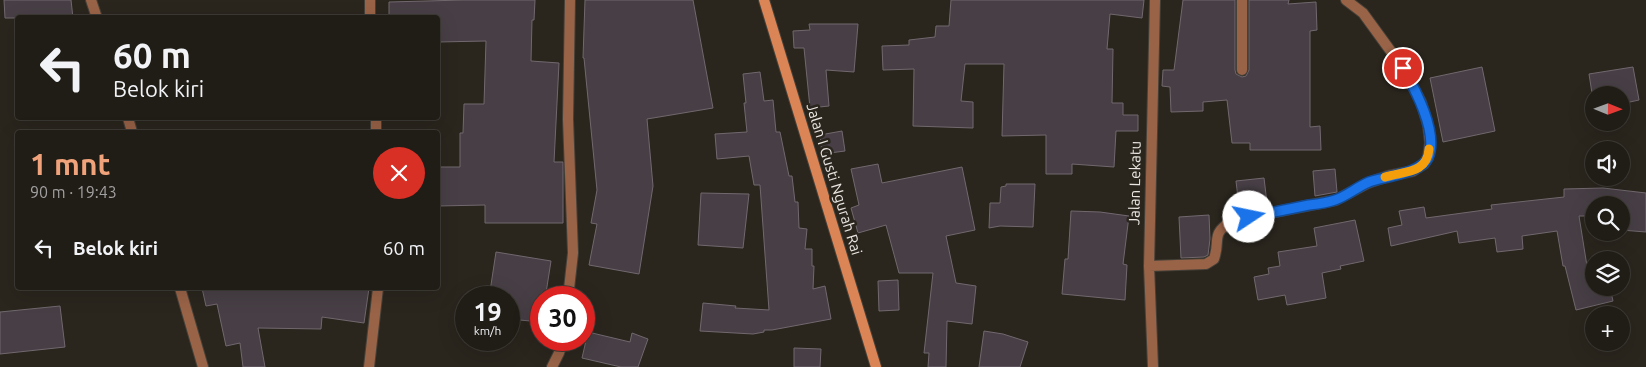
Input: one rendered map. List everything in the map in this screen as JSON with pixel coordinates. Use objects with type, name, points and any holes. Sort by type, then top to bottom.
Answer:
[{"type":"main road","name":"Jalan I Gusti Ngurah Rai","points":[[764,0],[876,367]]},
{"type":"street","points":[[91,0],[96,15]]},
{"type":"street","points":[[370,0],[370,15]]},
{"type":"street","points":[[569,286],[573,252],[568,119],[570,0]]},
{"type":"street","name":"Jalan Lekatu","points":[[1153,367],[1149,266],[1155,0]]},
{"type":"street","points":[[1242,0],[1242,70]]},
{"type":"street","points":[[1149,266],[1206,264],[1214,259],[1216,236],[1231,221],[1336,200],[1368,182],[1413,170],[1424,164],[1428,157],[1430,143],[1428,125],[1421,102],[1403,68],[1363,13],[1346,0]]},
{"type":"street","points":[[181,290],[203,367]]},
{"type":"street","points":[[369,367],[378,290]]},
{"type":"street","points":[[552,367],[560,351]]},
{"type":"building","points":[[4,0],[71,0],[73,15],[15,15],[15,18],[5,18]]},
{"type":"building","points":[[535,0],[534,20],[532,20],[531,61],[559,63],[554,162],[563,162],[563,223],[485,223],[485,205],[440,206],[440,167],[460,167],[460,133],[463,133],[464,104],[484,104],[486,41],[440,42],[440,15],[389,15],[389,2]]},
{"type":"building","points":[[585,0],[693,0],[713,108],[647,119],[653,186],[639,274],[589,265],[597,224],[591,223],[597,190],[583,58]]},
{"type":"building","points":[[951,0],[1144,0],[1142,18],[1110,14],[1107,49],[1113,49],[1112,103],[1123,103],[1123,115],[1138,115],[1138,131],[1116,131],[1114,167],[1072,164],[1072,174],[1046,174],[1046,135],[1002,136],[1004,64],[965,64],[961,101],[973,102],[973,128],[913,126],[914,69],[883,70],[882,46],[909,45],[909,40],[935,37],[936,26],[949,26]]},
{"type":"building","points":[[1183,0],[1235,0],[1235,70],[1236,74],[1242,77],[1246,76],[1249,70],[1249,0],[1289,0],[1288,4],[1316,2],[1317,30],[1310,31],[1310,127],[1320,126],[1321,150],[1250,150],[1250,143],[1232,143],[1227,100],[1203,102],[1203,111],[1171,112],[1170,87],[1162,86],[1163,70],[1174,70]]},
{"type":"building","points":[[809,24],[858,24],[854,72],[826,70],[829,106],[810,108],[804,48],[794,48],[793,31],[810,30]]},
{"type":"building","points":[[1482,67],[1495,131],[1443,142],[1430,78]]},
{"type":"building","points":[[1633,67],[1639,100],[1630,102],[1630,86],[1591,86],[1589,74]]},
{"type":"building","points":[[760,72],[764,101],[773,100],[776,132],[780,132],[789,176],[792,176],[795,202],[798,202],[799,228],[807,229],[805,249],[812,249],[812,266],[814,266],[813,289],[825,286],[831,319],[764,330],[764,332],[753,334],[700,331],[703,303],[736,306],[735,308],[769,310],[760,185],[754,185],[749,156],[717,159],[715,134],[747,132],[743,74]]},
{"type":"building","points":[[842,131],[845,151],[822,154],[820,135]]},
{"type":"building","points":[[878,164],[882,183],[962,167],[975,230],[946,236],[956,283],[976,286],[972,324],[947,321],[946,367],[928,367],[929,353],[924,353],[933,273],[899,273],[886,225],[858,233],[851,208],[859,205],[851,169]]},
{"type":"building","points":[[1335,169],[1337,192],[1315,196],[1313,171]]},
{"type":"building","points":[[1264,178],[1267,203],[1239,207],[1236,181]]},
{"type":"building","points":[[1006,184],[1035,184],[1033,227],[1000,226],[989,228],[990,203],[1000,203],[1001,187],[1006,186]]},
{"type":"building","points":[[1603,188],[1646,193],[1646,232],[1630,231],[1630,196],[1585,196],[1585,216],[1579,216],[1585,254],[1585,296],[1612,296],[1613,301],[1585,306],[1585,308],[1576,310],[1565,266],[1563,266],[1557,231],[1522,236],[1523,249],[1497,252],[1495,238],[1459,243],[1457,231],[1391,246],[1388,228],[1402,225],[1399,211],[1424,207],[1426,218],[1492,209],[1491,205],[1564,197],[1564,189]]},
{"type":"building","points":[[701,193],[749,194],[743,248],[698,245]]},
{"type":"building","points":[[1071,211],[1129,216],[1123,264],[1127,265],[1125,300],[1062,294],[1065,259],[1068,259]]},
{"type":"building","points":[[1209,215],[1210,239],[1208,255],[1204,257],[1181,258],[1179,217]]},
{"type":"building","points":[[1355,220],[1364,261],[1340,266],[1341,269],[1322,273],[1326,298],[1287,305],[1285,295],[1258,300],[1254,277],[1269,274],[1268,268],[1280,266],[1278,252],[1317,246],[1314,228]]},
{"type":"building","points":[[496,252],[551,261],[547,286],[530,286],[530,321],[520,320],[520,286],[491,286]]},
{"type":"building","points":[[898,280],[899,310],[879,311],[878,281]]},
{"type":"building","points":[[202,290],[369,290],[364,323],[322,317],[321,329],[258,328],[265,367],[243,367],[240,343],[226,346],[217,304],[206,306]]},
{"type":"building","points":[[60,306],[65,347],[0,354],[0,312]]},
{"type":"building","points":[[984,331],[1003,334],[1028,342],[1020,367],[979,367]]},
{"type":"building","points":[[632,333],[648,339],[638,367],[621,367],[582,358],[584,351],[595,351],[595,334],[630,342]]},
{"type":"building","points":[[794,348],[821,349],[820,367],[794,367]]},
{"type":"slow traffic","points":[[1385,177],[1413,170],[1424,164],[1428,157],[1429,149]]},
{"type":"route","points":[[1249,217],[1336,200],[1368,182],[1413,170],[1424,164],[1428,157],[1430,143],[1428,125],[1421,102],[1403,68]]}]
